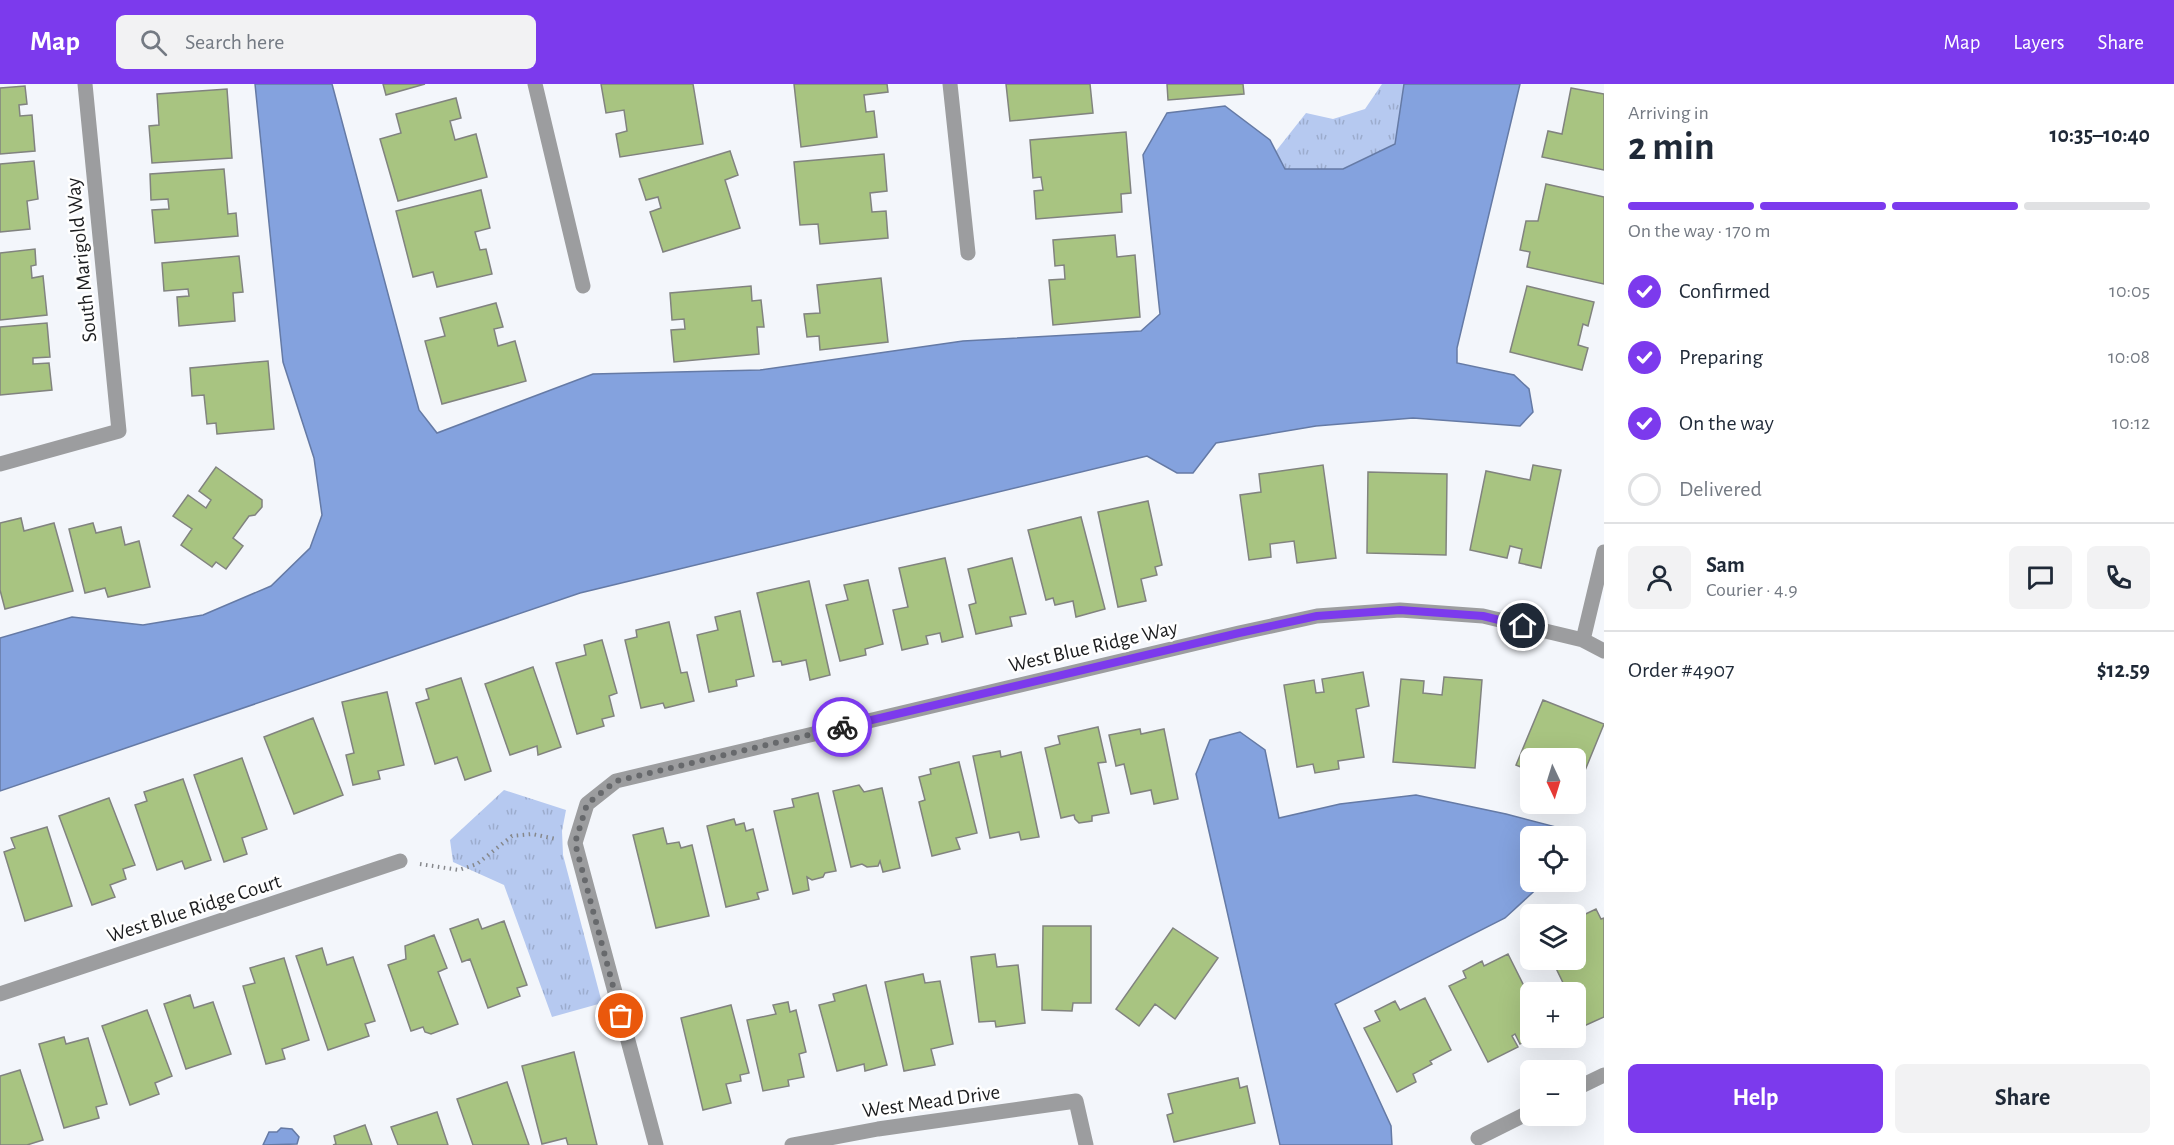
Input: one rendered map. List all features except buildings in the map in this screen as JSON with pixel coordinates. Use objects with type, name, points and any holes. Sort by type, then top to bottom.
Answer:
[{"type":"street","name":"South Marigold Way","points":[[0,464],[118,431],[85,84]]},
{"type":"street","points":[[535,84],[583,286]]},
{"type":"street","points":[[950,84],[968,252]]},
{"type":"street","points":[[1583,640],[1604,552]]},
{"type":"street","name":"West Blue Ridge Way","points":[[575,843],[587,804],[616,781],[1317,616],[1400,610],[1483,616],[1583,640],[1604,651]]},
{"type":"street","points":[[575,843],[656,1145]]},
{"type":"street","name":"West Blue Ridge Court","points":[[0,994],[400,861]]},
{"type":"street","points":[[1586,1084],[1604,1075]]},
{"type":"street","name":"West Mead Drive","points":[[792,1145],[878,1129],[1076,1101],[1086,1145]]},
{"type":"street","points":[[1478,1138],[1520,1117]]},
{"type":"path","points":[[400,861],[459,870],[477,864],[512,836],[532,834],[575,843]]},
{"type":"green space","points":[[1382,84],[1404,84],[1395,144],[1343,169],[1285,169],[1276,151],[1306,113],[1333,119],[1365,109]]},
{"type":"green space","points":[[504,790],[566,810],[562,831],[563,855],[602,1003],[552,1017],[504,885],[453,862],[450,840]]},
{"type":"shaded area","points":[[255,84],[332,84],[419,410],[437,433],[593,374],[760,370],[963,341],[1141,331],[1160,314],[1143,155],[1167,113],[1225,106],[1270,140],[1285,169],[1343,169],[1395,144],[1404,84],[1520,84],[1457,348],[1457,363],[1514,375],[1529,389],[1533,412],[1520,426],[1413,418],[1316,426],[1216,443],[1193,473],[1177,473],[1147,456],[580,593],[0,791],[0,638],[72,617],[143,625],[203,615],[271,586],[310,548],[322,515],[314,458],[283,362]]},
{"type":"shaded area","points":[[1240,732],[1265,750],[1279,818],[1340,804],[1416,795],[1552,826],[1520,826],[1520,892],[1533,892],[1505,918],[1335,1004],[1391,1126],[1392,1145],[1280,1145],[1196,774],[1210,740]]},
{"type":"shaded area","points":[[281,1128],[292,1129],[299,1137],[297,1144],[263,1145],[269,1132],[277,1132]]},
{"type":"way so far","points":[[621,1016],[575,843],[587,804],[616,781],[842,727]]},
{"type":"route","points":[[842,727],[1317,616],[1400,610],[1483,616],[1523,626]]}]
